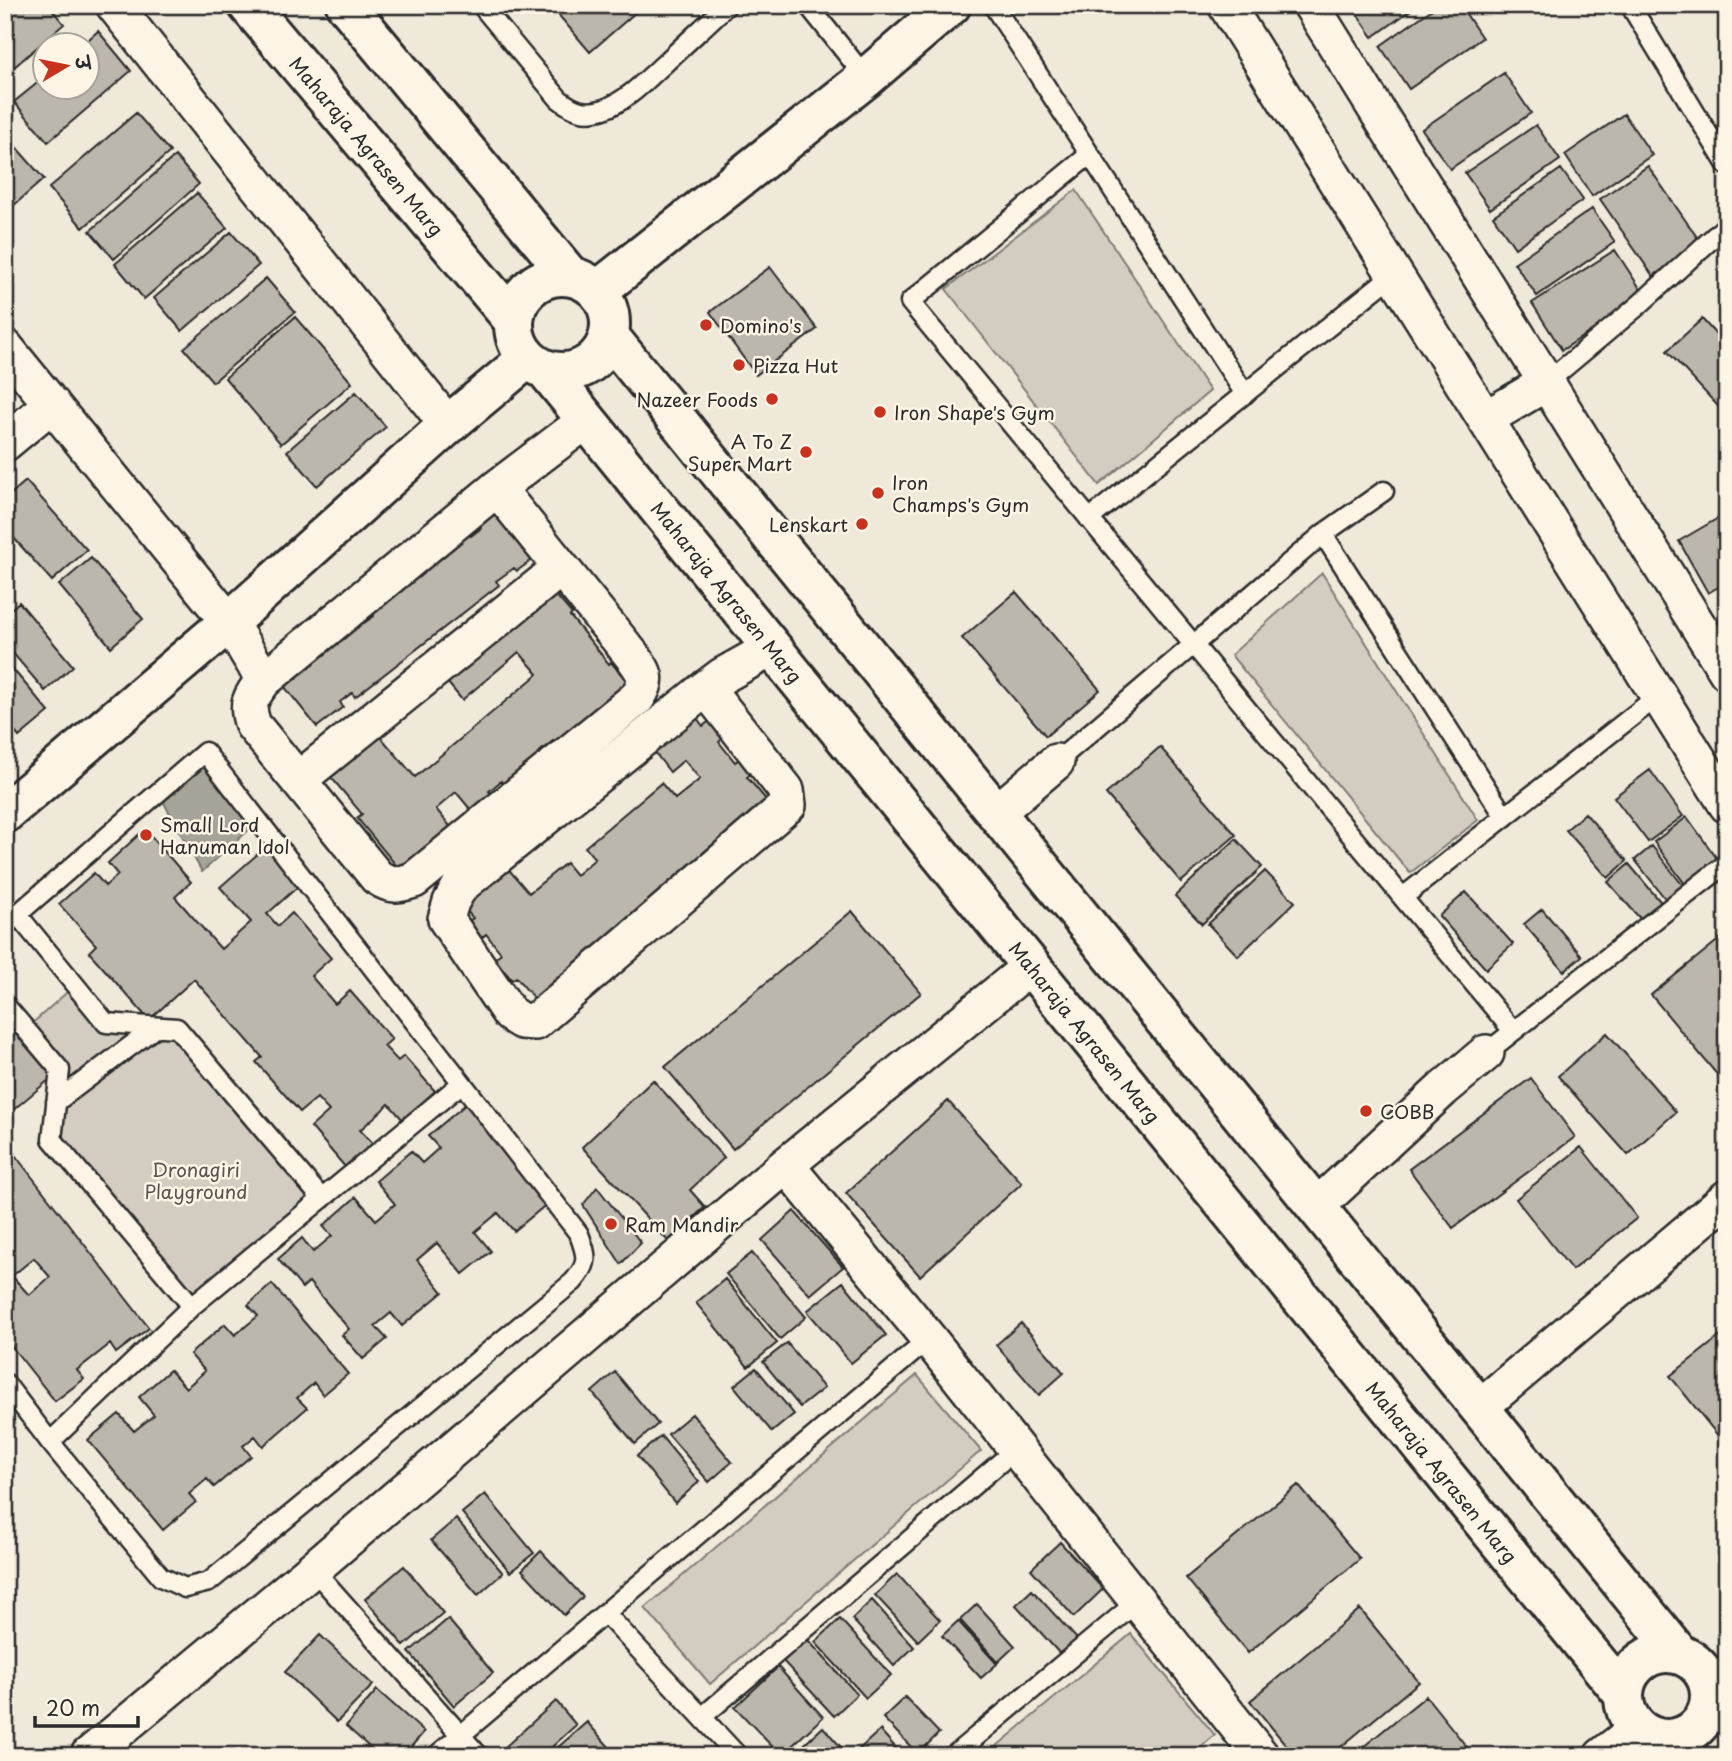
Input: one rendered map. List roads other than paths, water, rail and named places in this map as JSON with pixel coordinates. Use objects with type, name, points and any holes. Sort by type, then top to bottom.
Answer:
[{"type":"street","name":"Maharaja Agrasen Marg","points":[[248,5],[513,320],[514,336],[521,350],[587,420],[1647,1730]]},
{"type":"street","points":[[5,813],[229,622],[448,425],[537,364],[561,373],[577,370],[591,363],[602,351],[610,320],[606,305],[584,284],[346,5]]},
{"type":"street","points":[[584,284],[866,78],[951,5]]},
{"type":"street","points":[[1226,5],[1727,805]]},
{"type":"street","points":[[1311,5],[1727,672]]},
{"type":"street","points":[[116,6],[448,425]]},
{"type":"street","points":[[513,320],[517,304],[539,281],[554,276],[584,284]]},
{"type":"street","points":[[608,336],[1680,1654]]},
{"type":"street","points":[[5,347],[229,622],[264,680]]},
{"type":"street","points":[[1485,419],[1546,383]]},
{"type":"street","points":[[5,443],[52,404]]},
{"type":"street","points":[[497,488],[634,658],[644,672],[644,688],[637,698],[414,880],[399,885],[387,884],[377,877],[253,724],[249,712],[251,697],[264,680],[497,488],[587,420]]},
{"type":"street","points":[[298,779],[561,568]]},
{"type":"street","points":[[706,688],[786,790],[788,805],[534,1022],[521,1021],[510,1014],[446,919],[460,886],[706,688],[772,648]]},
{"type":"street","points":[[996,813],[1056,762]]},
{"type":"street","points":[[88,1756],[313,1569],[786,1165],[1031,966]]},
{"type":"street","points":[[1316,1207],[1443,1089],[1486,1053]]},
{"type":"street","points":[[786,1165],[1138,1601],[1252,1753]]},
{"type":"street","points":[[1479,1407],[1727,1198]]},
{"type":"street","points":[[1654,1654],[1680,1654],[1692,1660],[1703,1671],[1719,1707],[1686,1736],[1672,1740],[1647,1730],[1626,1682],[1632,1670],[1654,1654]]},
{"type":"street","points":[[1602,1756],[1647,1730]]},
{"type":"lane","points":[[481,5],[559,99],[573,109],[585,111],[603,109],[621,101],[727,5]]},
{"type":"lane","points":[[808,5],[866,78]]},
{"type":"lane","points":[[993,5],[1245,394]]},
{"type":"lane","points":[[1630,5],[1727,165]]},
{"type":"lane","points":[[1089,155],[910,302],[1513,1031]]},
{"type":"lane","points":[[1546,383],[1639,305],[1727,225]]},
{"type":"lane","points":[[1089,519],[1394,274]]},
{"type":"lane","points":[[1056,762],[1323,534],[1384,491]]},
{"type":"lane","points":[[1323,534],[1504,817]]},
{"type":"lane","points":[[1403,897],[1658,696]]},
{"type":"lane","points":[[5,1383],[161,1577],[185,1588],[209,1582],[573,1282],[584,1270],[587,1255],[579,1234],[205,752],[11,920],[106,1023],[177,1028],[322,1199]]},
{"type":"lane","points":[[1486,1053],[1727,863]]},
{"type":"lane","points":[[5,1004],[60,1070],[52,1139],[192,1306]]},
{"type":"lane","points":[[56,1102],[156,1027]]},
{"type":"lane","points":[[50,1442],[192,1306],[462,1083]]},
{"type":"lane","points":[[436,1756],[929,1339]]},
{"type":"lane","points":[[702,1717],[1016,1449]]},
{"type":"lane","points":[[313,1569],[480,1756]]},
{"type":"lane","points":[[953,1756],[1138,1601]]},
{"type":"lane","points":[[605,1613],[738,1756]]},
{"type":"place","name":"Domino's","points":[[706,325]]},
{"type":"place","name":"Pizza Hut","points":[[739,365]]},
{"type":"place","name":"Nazeer Foods","points":[[772,399]]},
{"type":"place","name":"Iron Shape's Gym","points":[[880,412]]},
{"type":"place","name":"A To Z Super Mart","points":[[806,452]]},
{"type":"place","name":"Iron Champs's Gym","points":[[878,493]]},
{"type":"place","name":"Lenskart","points":[[862,524]]},
{"type":"place","name":"Small Lord Hanuman Idol","points":[[146,835]]},
{"type":"place","name":"COBB","points":[[1366,1111]]},
{"type":"place","name":"Ram Mandir","points":[[611,1224]]},
{"type":"park label","name":"Dronagiri Playground","points":[[196,1180]]}]
